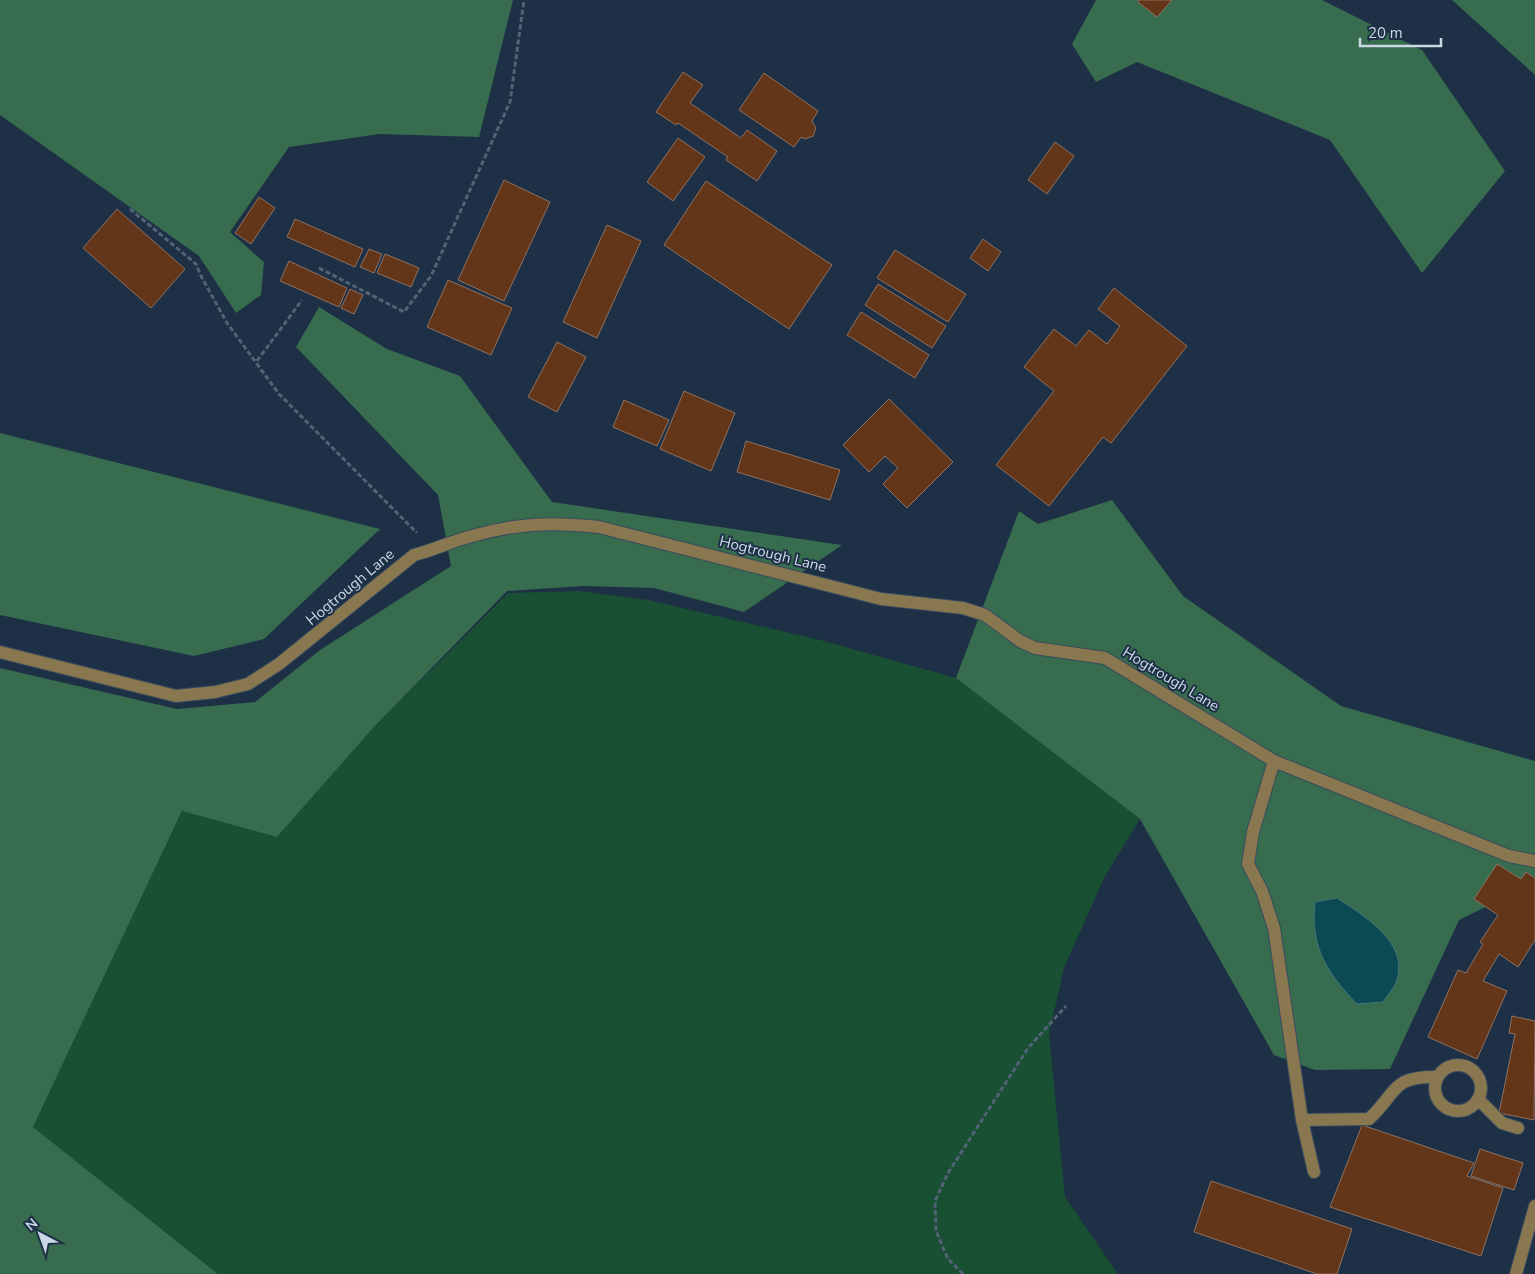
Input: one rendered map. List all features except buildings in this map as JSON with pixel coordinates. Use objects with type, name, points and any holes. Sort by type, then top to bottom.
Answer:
[{"type":"street","name":"Hogtrough Lane","points":[[0,652],[176,696],[215,692],[248,684],[279,664],[414,555],[436,550],[470,536],[512,526],[554,522],[599,526],[881,599],[963,608],[985,615],[1020,642],[1035,648],[1105,658],[1274,761],[1509,856],[1535,861]]},
{"type":"street","points":[[1274,761],[1253,832],[1248,864],[1262,891],[1274,928],[1302,1120],[1314,1172]]},
{"type":"street","points":[[1302,1120],[1369,1119],[1400,1084],[1408,1079],[1437,1077],[1449,1067],[1465,1066],[1478,1076],[1481,1084],[1478,1099],[1466,1110],[1450,1110],[1443,1107],[1435,1093],[1437,1077]]},
{"type":"street","points":[[1478,1099],[1502,1122],[1518,1128]]},
{"type":"street","points":[[1516,1274],[1535,1206]]},
{"type":"path","points":[[320,268],[404,312],[431,276],[510,102],[524,0]]},
{"type":"path","points":[[130,209],[196,264],[227,323],[279,394],[409,526],[436,550]]},
{"type":"path","points":[[256,361],[302,300]]},
{"type":"path","points":[[963,1274],[948,1259],[936,1231],[935,1201],[948,1173],[1028,1048],[1066,1006]]},
{"type":"shaded area","points":[[0,0],[513,0],[479,137],[380,134],[289,147],[230,232],[264,262],[261,295],[236,313],[199,256],[0,115]]},
{"type":"shaded area","points":[[1096,0],[1322,0],[1422,50],[1505,171],[1422,273],[1330,140],[1137,62],[1096,82],[1072,44]]},
{"type":"shaded area","points":[[1452,0],[1535,0],[1535,75]]},
{"type":"shaded area","points":[[319,307],[387,349],[460,376],[552,502],[842,545],[744,612],[654,588],[583,586],[507,591],[374,727],[277,837],[182,811],[33,1127],[218,1274],[0,1274],[0,668],[177,709],[255,702],[320,650],[451,566],[438,495],[296,347]]},
{"type":"shaded area","points":[[0,433],[380,529],[264,639],[194,656],[0,615]]},
{"type":"shaded area","points":[[1112,500],[1183,596],[1341,706],[1535,761],[1535,883],[1459,920],[1390,1069],[1315,1070],[1274,1055],[1140,819],[956,678],[1019,511],[1038,524]]},
{"type":"shaded area","points":[[579,591],[648,600],[820,640],[956,678],[1140,819],[1105,876],[1064,968],[1049,1034],[1065,1197],[1118,1274],[218,1274],[33,1127],[182,811],[277,837],[374,727],[508,593]]},
{"type":"shaded area","points":[[1337,898],[1360,913],[1382,932],[1391,943],[1397,955],[1399,969],[1396,983],[1383,1002],[1357,1004],[1337,981],[1323,958],[1315,933],[1315,902]]}]
